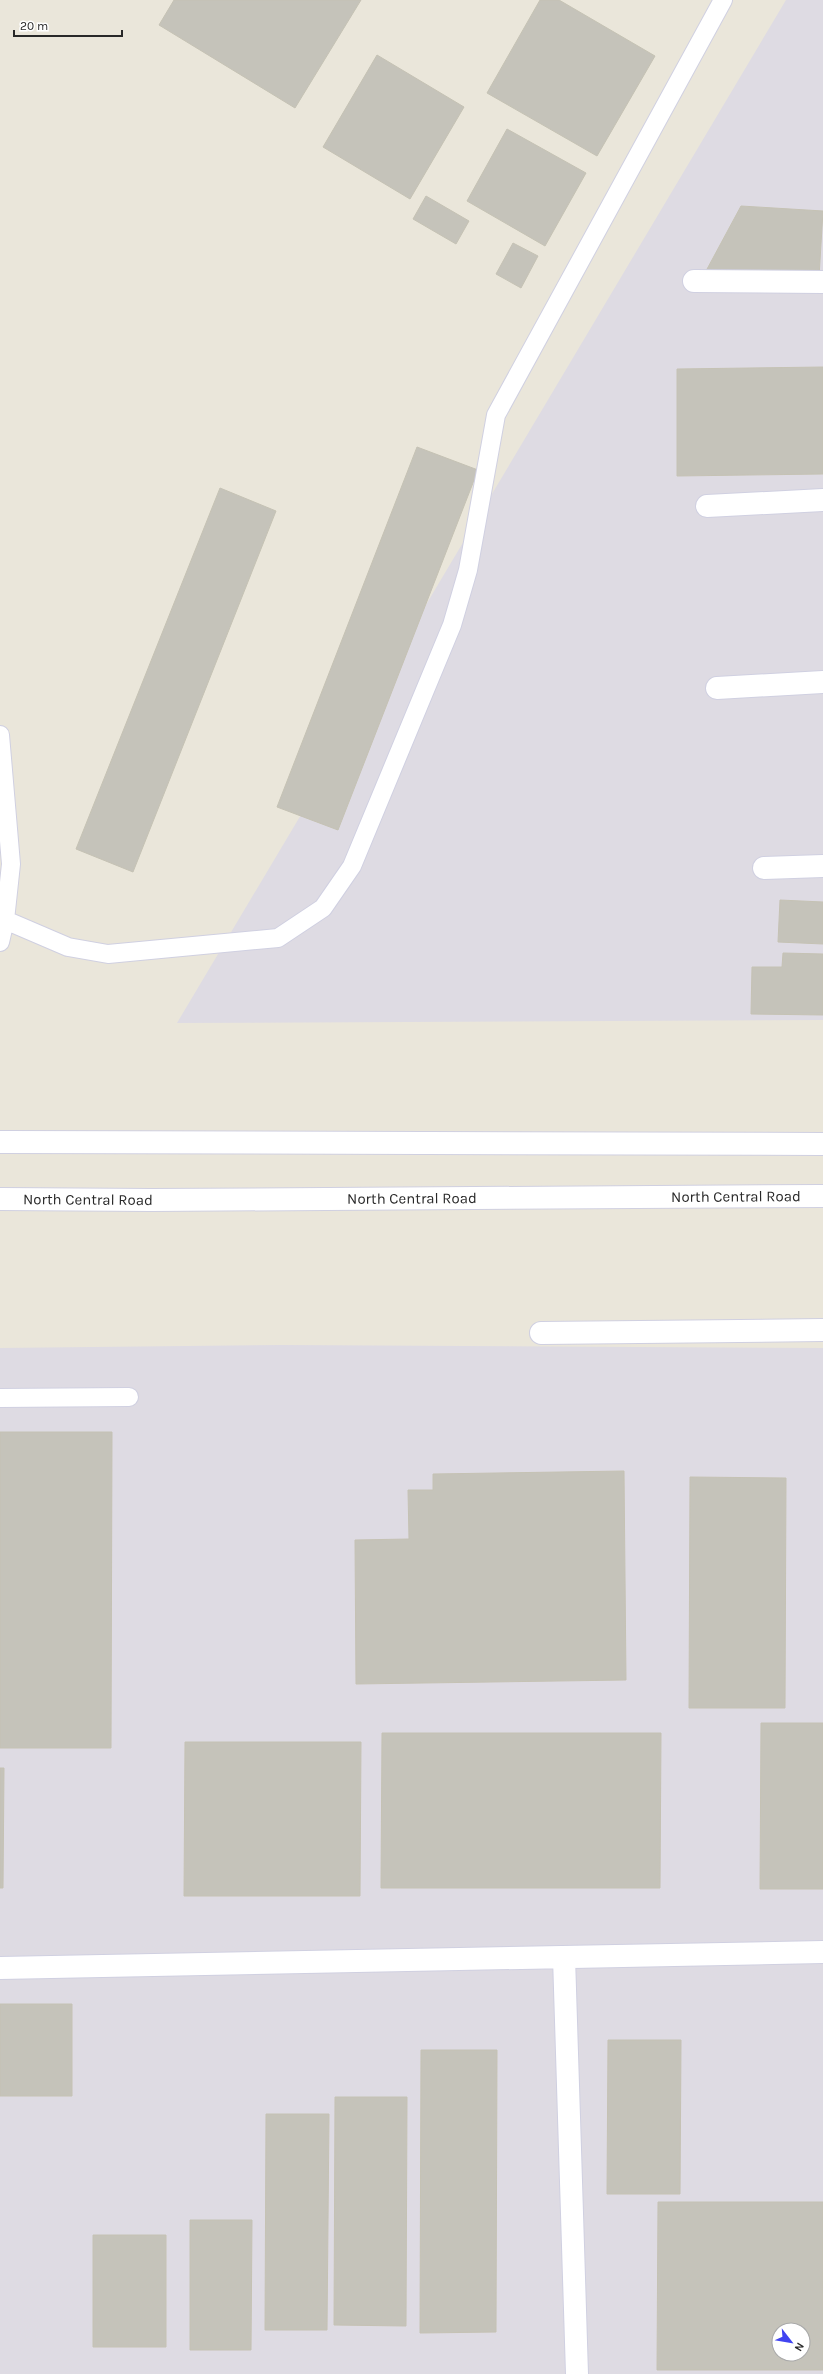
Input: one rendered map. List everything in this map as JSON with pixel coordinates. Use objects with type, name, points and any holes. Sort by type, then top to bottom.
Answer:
[{"type":"street","points":[[694,281],[823,282]]},
{"type":"street","points":[[707,506],[823,500]]},
{"type":"street","points":[[717,688],[823,682]]},
{"type":"street","points":[[764,868],[823,866]]},
{"type":"street","points":[[0,1142],[823,1144]]},
{"type":"street","name":"North Central Road","points":[[0,1199],[151,1200],[823,1196]]},
{"type":"street","points":[[541,1333],[823,1330]]},
{"type":"street","points":[[0,1968],[823,1952]]},
{"type":"street","points":[[564,1958],[577,2374]]},
{"type":"lane","points":[[5,920],[68,947],[108,954],[278,938],[323,908],[352,866],[452,625],[468,570],[496,415],[723,0]]},
{"type":"lane","points":[[0,735],[1,763],[11,864],[5,920],[0,942]]},
{"type":"lane","points":[[0,1398],[129,1397]]},
{"type":"shaded area","points":[[786,0],[823,0],[823,1020],[177,1023]]},
{"type":"shaded area","points":[[282,1345],[823,1348],[823,2374],[0,2374],[0,1348]]},
{"type":"building","points":[[174,0],[361,0],[295,108],[159,25]]},
{"type":"building","points":[[540,0],[559,0],[655,56],[597,156],[487,93]]},
{"type":"building","points":[[377,55],[464,107],[410,199],[323,147]]},
{"type":"building","points":[[507,129],[586,173],[545,246],[467,201]]},
{"type":"building","points":[[426,196],[469,221],[456,244],[413,219]]},
{"type":"building","points":[[741,206],[823,211],[819,277],[706,271]]},
{"type":"building","points":[[513,243],[538,256],[521,288],[496,274]]},
{"type":"building","points":[[823,367],[823,474],[677,476],[677,369]]},
{"type":"building","points":[[417,447],[478,470],[338,830],[277,807]]},
{"type":"building","points":[[220,488],[276,511],[133,872],[76,849]]},
{"type":"building","points":[[780,900],[823,902],[823,944],[778,942]]},
{"type":"building","points":[[783,953],[823,954],[823,1015],[751,1014],[752,967],[782,967]]},
{"type":"building","points":[[0,1432],[112,1432],[111,1748],[0,1748]]},
{"type":"building","points":[[624,1471],[626,1680],[356,1684],[355,1540],[409,1539],[408,1490],[433,1490],[433,1474]]},
{"type":"building","points":[[690,1477],[786,1478],[785,1708],[689,1708]]},
{"type":"building","points":[[761,1723],[823,1723],[823,1889],[760,1889]]},
{"type":"building","points":[[382,1733],[661,1733],[660,1888],[381,1888]]},
{"type":"building","points":[[185,1742],[361,1742],[360,1896],[184,1896]]},
{"type":"building","points":[[0,1768],[4,1768],[3,1888],[0,1888]]},
{"type":"building","points":[[0,2004],[72,2004],[72,2096],[0,2096]]},
{"type":"building","points":[[608,2040],[681,2040],[680,2194],[607,2194]]},
{"type":"building","points":[[421,2050],[497,2050],[496,2332],[420,2333]]},
{"type":"building","points":[[335,2097],[407,2097],[406,2326],[334,2325]]},
{"type":"building","points":[[266,2114],[329,2114],[327,2330],[265,2330]]},
{"type":"building","points":[[658,2202],[823,2202],[823,2370],[657,2370]]},
{"type":"building","points":[[190,2220],[252,2220],[251,2350],[190,2350]]},
{"type":"building","points":[[93,2235],[166,2235],[166,2347],[93,2347]]}]
